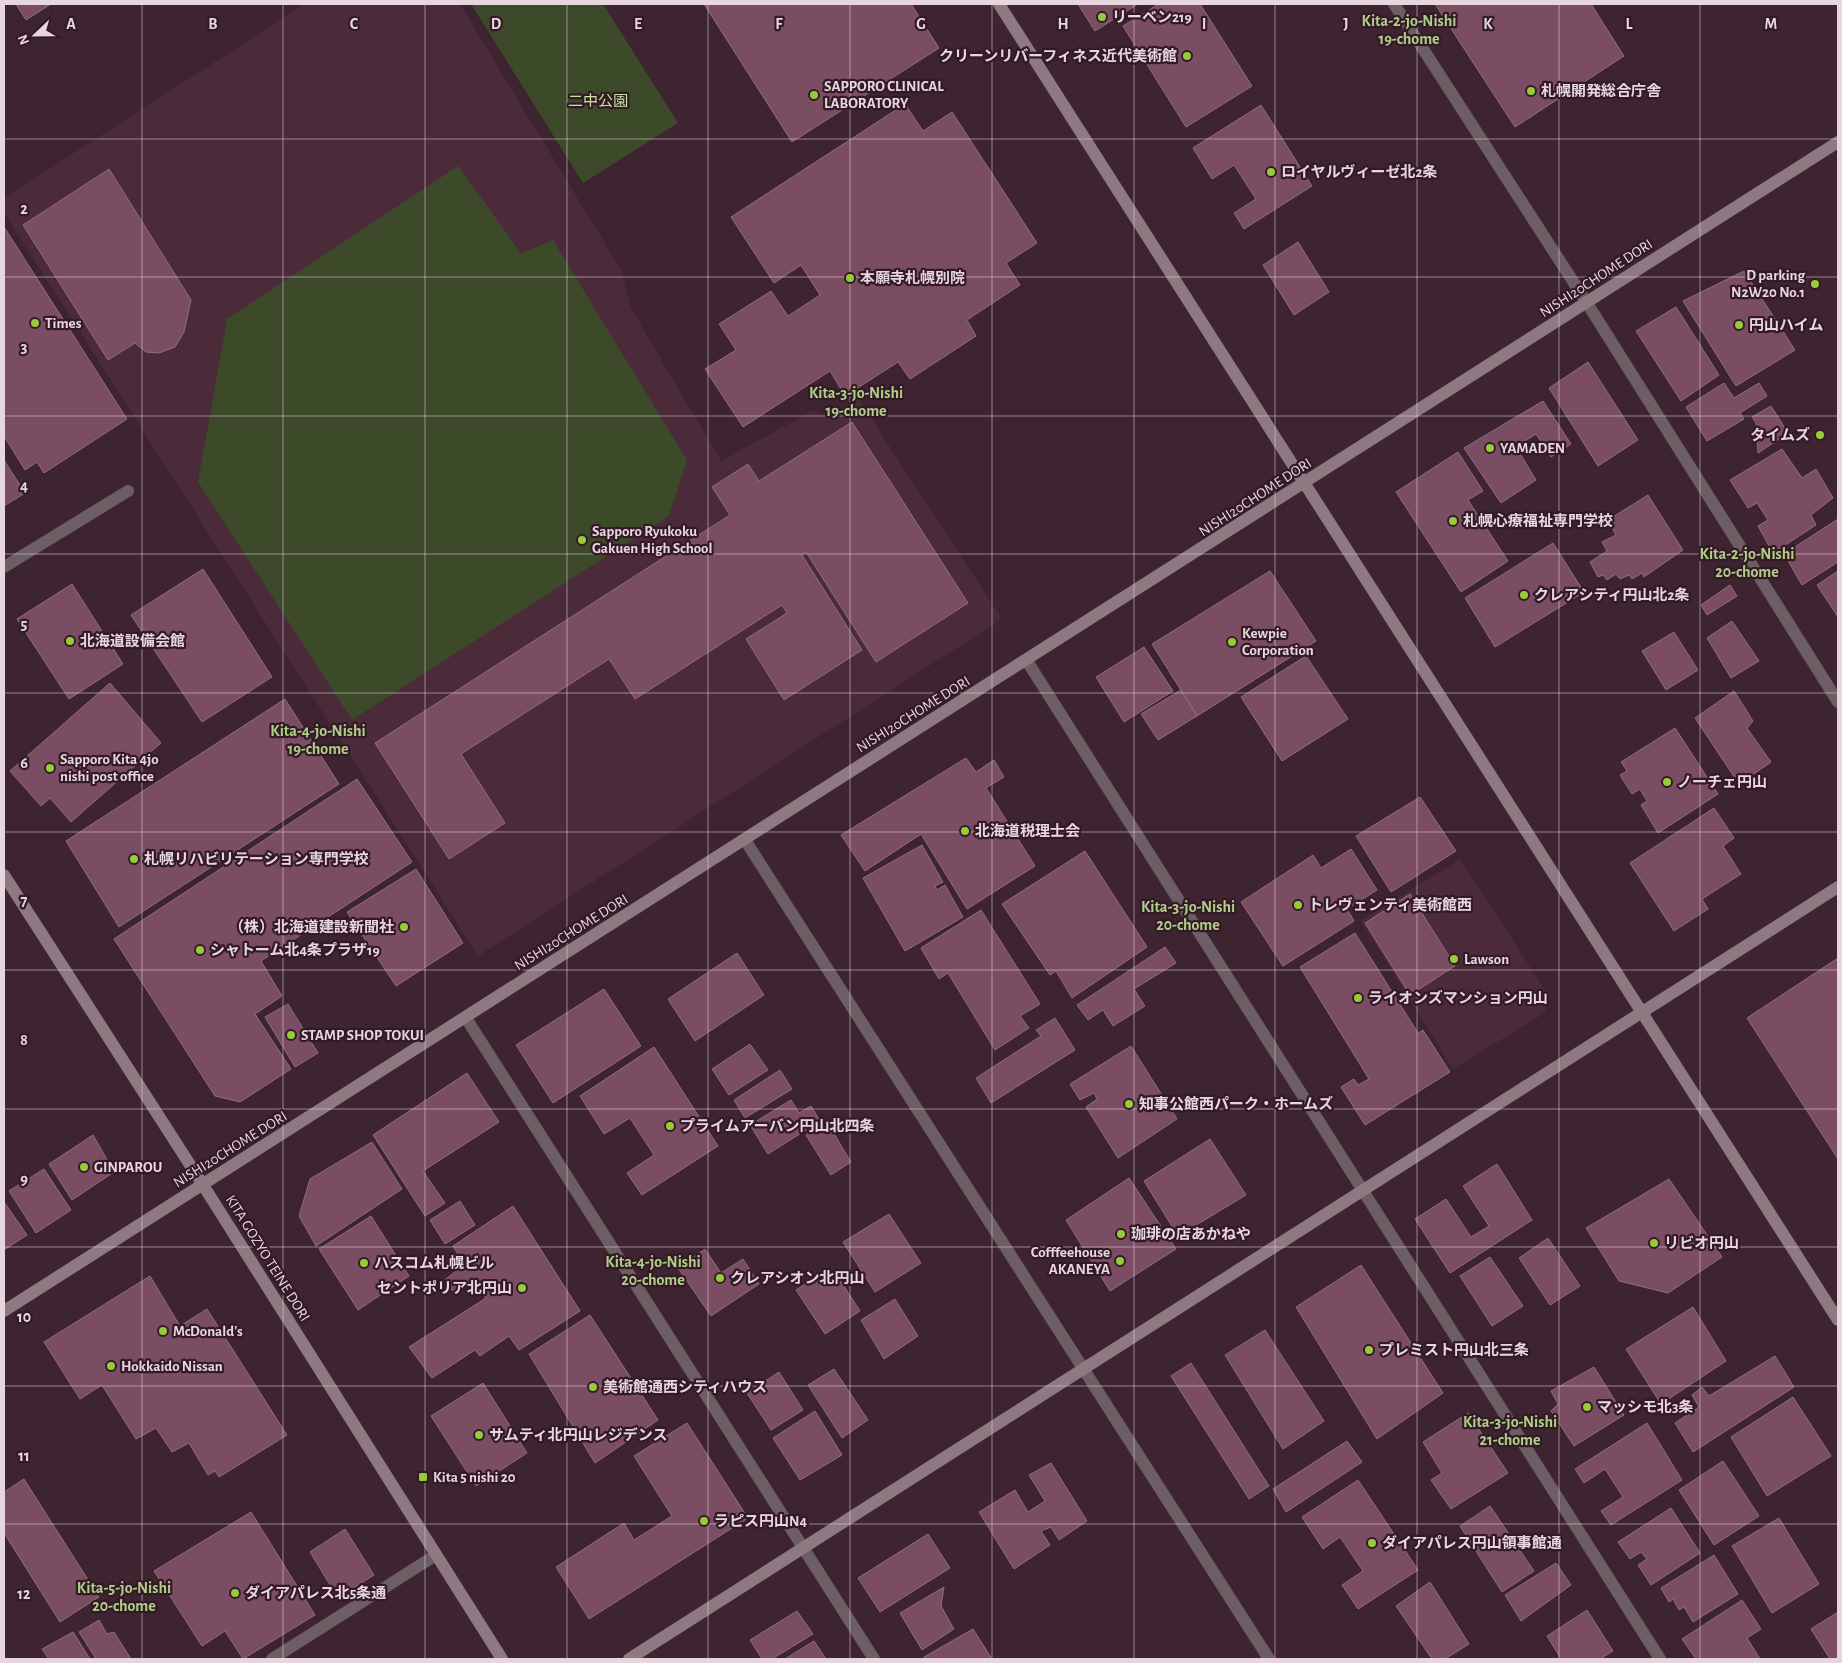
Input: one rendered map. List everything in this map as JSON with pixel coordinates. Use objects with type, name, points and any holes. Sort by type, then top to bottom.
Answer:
[{"type":"street","points":[[999,4],[1838,1320]]},
{"type":"street","points":[[1394,4],[1587,303],[1838,702]]},
{"type":"street","name":"NISHI20CHOME DORI","points":[[4,1312],[1305,484],[1838,142]]},
{"type":"street","points":[[4,568],[128,491]]},
{"type":"street","points":[[1027,661],[1660,1659]]},
{"type":"street","points":[[745,840],[1269,1659]]},
{"type":"street","name":"KITA GOZYO TEINE DORI","points":[[4,875],[203,1185],[502,1659]]},
{"type":"street","points":[[629,1659],[1838,887]]},
{"type":"street","points":[[466,1018],[874,1659]]},
{"type":"street","points":[[272,1659],[436,1555]]},
{"type":"shaded area","name":"Sapporo Ryukoku Gakuen High School","points":[[305,4],[460,4],[621,270],[631,308],[721,461],[812,411],[827,417],[858,398],[1002,619],[478,956],[4,213],[4,198]]},
{"type":"shaded area","name":"Lawson","points":[[1460,859],[1549,996],[1545,1013],[1453,1069],[1361,921]]},
{"type":"green space","name":"二中公園","points":[[471,4],[603,4],[678,123],[583,183]]},
{"type":"green space","points":[[458,166],[521,253],[553,240],[687,460],[669,516],[352,720],[198,482],[227,319]]},
{"type":"building","points":[[16,4],[51,4],[26,20]]},
{"type":"building","name":"SAPPORO CLINICAL LABORATORY","points":[[704,4],[911,4],[939,48],[792,142]]},
{"type":"building","name":"リーベン219","points":[[1078,4],[1138,4],[1095,31]]},
{"type":"building","name":"クリーンリバーフィネス近代美術館","points":[[1159,4],[1200,4],[1252,86],[1186,127],[1123,26]]},
{"type":"building","name":"札幌開発総合庁舎","points":[[1435,4],[1591,4],[1624,56],[1515,127]]},
{"type":"building","points":[[905,104],[923,131],[952,112],[1037,243],[1006,263],[1020,285],[967,320],[976,336],[910,379],[898,362],[845,396],[830,371],[743,427],[705,369],[736,350],[719,324],[771,291],[788,316],[820,295],[801,265],[774,283],[731,217]]},
{"type":"building","name":"ロイヤルヴィーゼ北2条","points":[[1261,105],[1312,186],[1244,229],[1234,213],[1256,199],[1234,165],[1212,179],[1193,148]]},
{"type":"building","points":[[109,169],[191,300],[184,332],[175,347],[159,353],[146,352],[135,343],[108,360],[23,225]]},
{"type":"building","name":"Times","points":[[4,227],[127,419],[44,473],[37,462],[25,470],[4,436]]},
{"type":"building","points":[[1298,242],[1329,292],[1294,315],[1263,265]]},
{"type":"building","name":"円山ハイム","points":[[1744,271],[1795,350],[1736,386],[1683,301]]},
{"type":"building","points":[[1676,307],[1719,375],[1681,401],[1636,331]]},
{"type":"building","points":[[1588,362],[1638,440],[1598,466],[1549,388]]},
{"type":"building","points":[[1724,383],[1734,398],[1759,383],[1767,396],[1740,413],[1744,419],[1707,441],[1686,407]]},
{"type":"building","points":[[1543,401],[1571,444],[1551,457],[1536,434],[1516,447],[1536,480],[1501,503],[1464,448]]},
{"type":"building","points":[[1771,406],[1788,433],[1758,453],[1756,423],[1752,417]]},
{"type":"building","points":[[852,422],[968,603],[876,662],[806,552],[802,555],[862,650],[784,700],[746,639],[787,613],[782,605],[635,699],[609,659],[461,754],[505,823],[449,859],[375,743],[730,515],[712,487],[748,464],[759,481]]},
{"type":"building","points":[[1782,449],[1802,478],[1816,469],[1833,498],[1811,515],[1816,525],[1773,553],[1758,526],[1768,520],[1757,503],[1748,508],[1730,480]]},
{"type":"building","points":[[1458,452],[1483,491],[1468,500],[1508,561],[1461,592],[1396,492]]},
{"type":"building","points":[[4,460],[25,493],[4,506]]},
{"type":"building","points":[[1648,495],[1683,550],[1644,577],[1642,573],[1632,579],[1629,575],[1620,579],[1616,574],[1607,580],[1603,575],[1598,577],[1590,562],[1607,551],[1602,542],[1616,535],[1608,520]]},
{"type":"building","points":[[1838,519],[1838,562],[1802,585],[1784,554]]},
{"type":"building","name":"クレアシティ円山北2条","points":[[1553,543],[1584,592],[1495,647],[1465,598]]},
{"type":"building","points":[[203,569],[272,677],[202,722],[131,615]]},
{"type":"building","points":[[1270,571],[1316,641],[1197,716],[1152,644]]},
{"type":"building","points":[[1838,571],[1838,617],[1817,585]]},
{"type":"building","name":"北海道設備会館","points":[[72,584],[123,664],[69,699],[17,619]]},
{"type":"building","points":[[1730,585],[1737,596],[1707,615],[1701,605]]},
{"type":"building","points":[[1732,621],[1759,661],[1731,678],[1707,638]]},
{"type":"building","points":[[1674,632],[1698,670],[1666,690],[1642,651]]},
{"type":"building","points":[[1144,647],[1173,691],[1124,722],[1096,677]]},
{"type":"building","points":[[1306,656],[1348,719],[1282,761],[1241,697]]},
{"type":"building","points":[[110,683],[161,743],[71,822],[50,798],[41,806],[10,771]]},
{"type":"building","points":[[1181,690],[1197,716],[1158,740],[1141,714]]},
{"type":"building","points":[[1734,691],[1753,721],[1747,728],[1771,762],[1739,784],[1695,718]]},
{"type":"building","points":[[285,699],[339,784],[119,927],[66,841]]},
{"type":"building","name":"ノーチェ円山","points":[[1675,728],[1718,794],[1658,833],[1641,805],[1647,801],[1640,789],[1632,794],[1620,775],[1627,771],[1621,762]]},
{"type":"building","points":[[966,758],[976,772],[994,760],[1004,777],[986,788],[1035,866],[967,909],[921,834],[865,871],[841,835]]},
{"type":"building","name":"シャトーム北4条プラザ19","points":[[357,779],[412,862],[261,961],[282,996],[255,1014],[291,1069],[240,1102],[215,1096],[114,939]]},
{"type":"building","points":[[1420,797],[1456,851],[1391,892],[1356,836]]},
{"type":"building","points":[[1714,808],[1734,838],[1723,846],[1741,874],[1702,899],[1708,909],[1674,931],[1630,863]]},
{"type":"building","points":[[922,845],[943,882],[935,886],[937,890],[945,885],[963,917],[905,951],[863,878]]},
{"type":"building","name":"トレヴェンティ美術館西","points":[[1351,849],[1377,890],[1347,909],[1354,921],[1283,966],[1241,902],[1313,855],[1321,868]]},
{"type":"building","points":[[1085,851],[1147,947],[1072,998],[1056,971],[1050,975],[1002,904]]},
{"type":"building","points":[[416,869],[463,943],[396,986],[347,912]]},
{"type":"building","points":[[1410,894],[1455,966],[1410,995],[1365,923]]},
{"type":"building","points":[[981,910],[1040,1004],[1020,1016],[1029,1028],[995,1050],[948,973],[939,979],[921,948]]},
{"type":"building","name":"ライオンズマンション円山","points":[[1355,933],[1418,1033],[1423,1030],[1450,1072],[1365,1125],[1341,1087],[1354,1079],[1358,1085],[1369,1079],[1300,967]]},
{"type":"building","points":[[1165,947],[1176,963],[1134,989],[1145,1006],[1113,1026],[1103,1010],[1088,1020],[1077,1005]]},
{"type":"building","points":[[737,953],[764,995],[695,1041],[668,999]]},
{"type":"building","points":[[1838,958],[1838,1159],[1747,1018]]},
{"type":"building","points":[[604,989],[641,1046],[553,1103],[516,1045]]},
{"type":"building","name":"STAMP SHOP TOKUI","points":[[288,1004],[318,1053],[295,1067],[265,1017]]},
{"type":"building","points":[[1055,1018],[1075,1050],[991,1103],[976,1078],[1041,1036],[1036,1030]]},
{"type":"building","points":[[750,1044],[768,1070],[729,1095],[712,1069]]},
{"type":"building","name":"知事公館西パーク・ホームズ","points":[[1131,1046],[1177,1119],[1118,1158],[1086,1107],[1097,1099],[1094,1093],[1080,1100],[1070,1084]]},
{"type":"building","name":"プライムアーバン円山北四条","points":[[654,1047],[718,1146],[642,1195],[627,1173],[654,1155],[630,1118],[604,1134],[580,1096]]},
{"type":"building","points":[[780,1070],[792,1089],[745,1118],[734,1100]]},
{"type":"building","points":[[467,1073],[499,1122],[423,1171],[445,1203],[425,1216],[373,1135]]},
{"type":"building","points":[[791,1100],[799,1113],[811,1106],[820,1121],[768,1154],[750,1125]]},
{"type":"building","points":[[827,1122],[851,1162],[831,1175],[806,1135]]},
{"type":"building","points":[[93,1135],[114,1172],[72,1200],[49,1164]]},
{"type":"building","points":[[1210,1139],[1246,1195],[1178,1236],[1144,1181]]},
{"type":"building","points":[[372,1142],[402,1189],[316,1246],[299,1216],[310,1179]]},
{"type":"building","points":[[1497,1164],[1532,1220],[1450,1273],[1415,1219],[1446,1199],[1471,1237],[1489,1226],[1463,1186]]},
{"type":"building","points":[[44,1169],[71,1210],[36,1233],[9,1191]]},
{"type":"building","name":"珈琲の店あかねや","points":[[1129,1178],[1176,1249],[1110,1291],[1066,1220]]},
{"type":"building","name":"リビオ円山","points":[[1669,1179],[1722,1257],[1668,1293],[1619,1281],[1586,1228]]},
{"type":"building","points":[[460,1201],[475,1225],[445,1244],[430,1220]]},
{"type":"building","points":[[4,1202],[27,1235],[4,1250]]},
{"type":"building","name":"セントポリア北円山","points":[[513,1206],[580,1311],[519,1350],[509,1336],[480,1356],[475,1350],[432,1378],[409,1347],[486,1298],[474,1282],[454,1293],[445,1280],[464,1264],[453,1246]]},
{"type":"building","points":[[889,1214],[921,1263],[875,1292],[843,1242]]},
{"type":"building","name":"ハスコム札幌ビル","points":[[371,1216],[409,1276],[358,1310],[319,1249]]},
{"type":"building","points":[[1548,1238],[1580,1286],[1550,1305],[1519,1258]]},
{"type":"building","name":"クレアシオン北円山","points":[[705,1249],[721,1273],[743,1259],[759,1284],[711,1316],[678,1268]]},
{"type":"building","points":[[1490,1257],[1523,1306],[1492,1326],[1460,1276]]},
{"type":"building","name":"プレミスト円山北三条","points":[[1361,1265],[1443,1393],[1377,1439],[1296,1307]]},
{"type":"building","points":[[150,1276],[180,1326],[207,1309],[287,1435],[219,1477],[215,1471],[208,1475],[189,1443],[172,1452],[156,1428],[136,1439],[102,1385],[80,1399],[44,1342]]},
{"type":"building","points":[[816,1277],[822,1287],[838,1277],[860,1311],[825,1334],[796,1290]]},
{"type":"building","points":[[895,1299],[918,1336],[884,1359],[861,1320]]},
{"type":"building","points":[[1693,1307],[1726,1361],[1661,1404],[1626,1349]]},
{"type":"building","name":"美術館通西シティハウス","points":[[590,1315],[658,1420],[595,1463],[529,1354]]},
{"type":"building","points":[[1265,1330],[1324,1421],[1283,1449],[1225,1355]]},
{"type":"building","points":[[1775,1356],[1794,1387],[1693,1452],[1675,1423],[1699,1407],[1692,1395],[1702,1387],[1709,1396]]},
{"type":"building","points":[[1191,1363],[1269,1486],[1249,1499],[1171,1376]]},
{"type":"building","name":"マッシモ北3条","points":[[1594,1367],[1624,1415],[1574,1446],[1551,1411],[1558,1404],[1551,1391]]},
{"type":"building","points":[[834,1369],[868,1420],[842,1438],[808,1385]]},
{"type":"building","points":[[779,1372],[803,1410],[771,1430],[747,1393]]},
{"type":"building","name":"サムティ北円山レジデンス","points":[[483,1383],[527,1453],[476,1486],[431,1416]]},
{"type":"building","points":[[1793,1397],[1831,1456],[1767,1496],[1731,1437]]},
{"type":"building","points":[[815,1411],[842,1455],[800,1480],[773,1438]]},
{"type":"building","points":[[1468,1413],[1508,1473],[1451,1509],[1431,1480],[1442,1473],[1423,1442]]},
{"type":"building","name":"ラピス円山N4","points":[[687,1423],[748,1518],[589,1619],[556,1567],[624,1523],[634,1540],[672,1516],[634,1456]]},
{"type":"building","points":[[1647,1423],[1682,1480],[1611,1525],[1601,1511],[1623,1497],[1605,1469],[1584,1483],[1575,1469]]},
{"type":"building","points":[[1347,1441],[1362,1462],[1286,1512],[1273,1489]]},
{"type":"building","points":[[1723,1461],[1759,1516],[1714,1545],[1679,1490]]},
{"type":"building","points":[[1051,1463],[1087,1521],[1059,1540],[1051,1527],[1041,1531],[1050,1545],[1014,1569],[979,1512],[1015,1490],[1028,1512],[1045,1501],[1029,1475]]},
{"type":"building","points":[[24,1479],[99,1597],[60,1622],[4,1533],[4,1492]]},
{"type":"building","name":"ダイアパレス円山領事館通","points":[[1358,1480],[1418,1570],[1358,1609],[1342,1585],[1363,1571],[1340,1537],[1323,1549],[1302,1517]]},
{"type":"building","points":[[1490,1506],[1534,1571],[1502,1592],[1460,1526]]},
{"type":"building","points":[[1671,1508],[1700,1553],[1651,1585],[1638,1565],[1647,1559],[1641,1552],[1630,1559],[1618,1542]]},
{"type":"building","name":"ダイアパレス北5条通","points":[[251,1512],[315,1615],[243,1659],[225,1631],[202,1646],[154,1571]]},
{"type":"building","points":[[1779,1518],[1819,1584],[1772,1613],[1732,1546]]},
{"type":"building","points":[[345,1529],[374,1575],[338,1598],[310,1552]]},
{"type":"building","points":[[928,1534],[950,1568],[880,1612],[858,1578]]},
{"type":"building","points":[[1714,1555],[1738,1594],[1693,1622],[1684,1607],[1679,1610],[1673,1599],[1669,1602],[1661,1588]]},
{"type":"building","points":[[1556,1563],[1571,1585],[1521,1621],[1505,1595]]},
{"type":"building","points":[[1430,1582],[1469,1644],[1445,1659],[1432,1659],[1396,1606]]},
{"type":"building","points":[[944,1587],[941,1606],[954,1629],[922,1650],[900,1613]]},
{"type":"building","points":[[1742,1600],[1761,1629],[1747,1638],[1760,1659],[1696,1659],[1682,1639]]},
{"type":"building","points":[[1587,1610],[1613,1651],[1600,1659],[1561,1659],[1547,1636]]},
{"type":"building","points":[[797,1611],[813,1634],[772,1659],[762,1659],[750,1640]]},
{"type":"building","points":[[1838,1612],[1838,1659],[1830,1659],[1811,1629]]},
{"type":"building","points":[[99,1620],[107,1634],[114,1632],[131,1659],[96,1659],[79,1632]]},
{"type":"building","points":[[973,1629],[992,1659],[925,1659],[924,1657]]},
{"type":"building","points":[[73,1632],[90,1659],[49,1659],[42,1649]]},
{"type":"building","points":[[814,1641],[826,1659],[785,1659]]},
{"type":"place","name":"リーベン219","points":[[1102,17]]},
{"type":"place","name":"クリーンリバーフィネス近代美術館","points":[[1187,56]]},
{"type":"place","name":"札幌開発総合庁舎","points":[[1531,91]]},
{"type":"place","name":"SAPPORO CLINICAL LABORATORY","points":[[814,95]]},
{"type":"place","name":"ロイヤルヴィーゼ北2条","points":[[1271,172]]},
{"type":"place","name":"本願寺札幌別院","points":[[850,278]]},
{"type":"place","name":"D parking N2W20 No.1","points":[[1815,284]]},
{"type":"place","name":"Times","points":[[35,323]]},
{"type":"place","name":"円山ハイム","points":[[1739,325]]},
{"type":"place","name":"タイムズ","points":[[1820,435]]},
{"type":"place","name":"YAMADEN","points":[[1490,448]]},
{"type":"place","name":"札幌心療福祉専門学校","points":[[1453,521]]},
{"type":"place","name":"Sapporo Ryukoku Gakuen High School","points":[[582,540]]},
{"type":"place","name":"クレアシティ円山北2条","points":[[1524,595]]},
{"type":"place","name":"北海道設備会館","points":[[70,641]]},
{"type":"place","name":"Kewpie Corporation","points":[[1232,642]]},
{"type":"place","name":"Sapporo Kita 4jo nishi post office","points":[[50,768]]},
{"type":"place","name":"ノーチェ円山","points":[[1667,782]]},
{"type":"place","name":"北海道税理士会","points":[[965,831]]},
{"type":"place","name":"札幌リハビリテーション専門学校","points":[[134,859]]},
{"type":"place","name":"トレヴェンティ美術館西","points":[[1298,905]]},
{"type":"place","name":"（株）北海道建設新聞社","points":[[404,927]]},
{"type":"place","name":"シャトーム北4条プラザ19","points":[[200,950]]},
{"type":"place","name":"Lawson","points":[[1454,959]]},
{"type":"place","name":"ライオンズマンション円山","points":[[1358,998]]},
{"type":"place","name":"STAMP SHOP TOKUI","points":[[291,1035]]},
{"type":"place","name":"知事公館西パーク・ホームズ","points":[[1129,1104]]},
{"type":"place","name":"プライムアーバン円山北四条","points":[[670,1126]]},
{"type":"place","name":"GINPAROU","points":[[84,1167]]},
{"type":"place","name":"珈琲の店あかねや","points":[[1121,1234]]},
{"type":"place","name":"リビオ円山","points":[[1654,1243]]},
{"type":"place","name":"Cofffeehouse AKANEYA","points":[[1120,1261]]},
{"type":"place","name":"ハスコム札幌ビル","points":[[364,1263]]},
{"type":"place","name":"クレアシオン北円山","points":[[720,1278]]},
{"type":"place","name":"セントポリア北円山","points":[[522,1288]]},
{"type":"place","name":"McDonald's","points":[[163,1331]]},
{"type":"place","name":"プレミスト円山北三条","points":[[1369,1350]]},
{"type":"place","name":"Hokkaido Nissan","points":[[111,1366]]},
{"type":"place","name":"美術館通西シティハウス","points":[[593,1387]]},
{"type":"place","name":"マッシモ北3条","points":[[1587,1407]]},
{"type":"place","name":"サムティ北円山レジデンス","points":[[479,1435]]},
{"type":"place","name":"Kita 5 nishi 20","points":[[423,1477]]},
{"type":"place","name":"ラピス円山N4","points":[[704,1521]]},
{"type":"place","name":"ダイアパレス円山領事館通","points":[[1372,1543]]},
{"type":"place","name":"ダイアパレス北5条通","points":[[235,1593]]},
{"type":"district","name":"Kita-2-jo-Nishi 19-chome","points":[[1409,29]]},
{"type":"district","name":"Kita-3-jo-Nishi 19-chome","points":[[856,401]]},
{"type":"district","name":"Kita-2-jo-Nishi 20-chome","points":[[1747,562]]},
{"type":"district","name":"Kita-4-jo-Nishi 19-chome","points":[[318,739]]},
{"type":"district","name":"Kita-3-jo-Nishi 20-chome","points":[[1188,915]]},
{"type":"district","name":"Kita-4-jo-Nishi 20-chome","points":[[653,1270]]},
{"type":"district","name":"Kita-3-jo-Nishi 21-chome","points":[[1510,1430]]},
{"type":"district","name":"Kita-5-jo-Nishi 20-chome","points":[[124,1596]]}]
